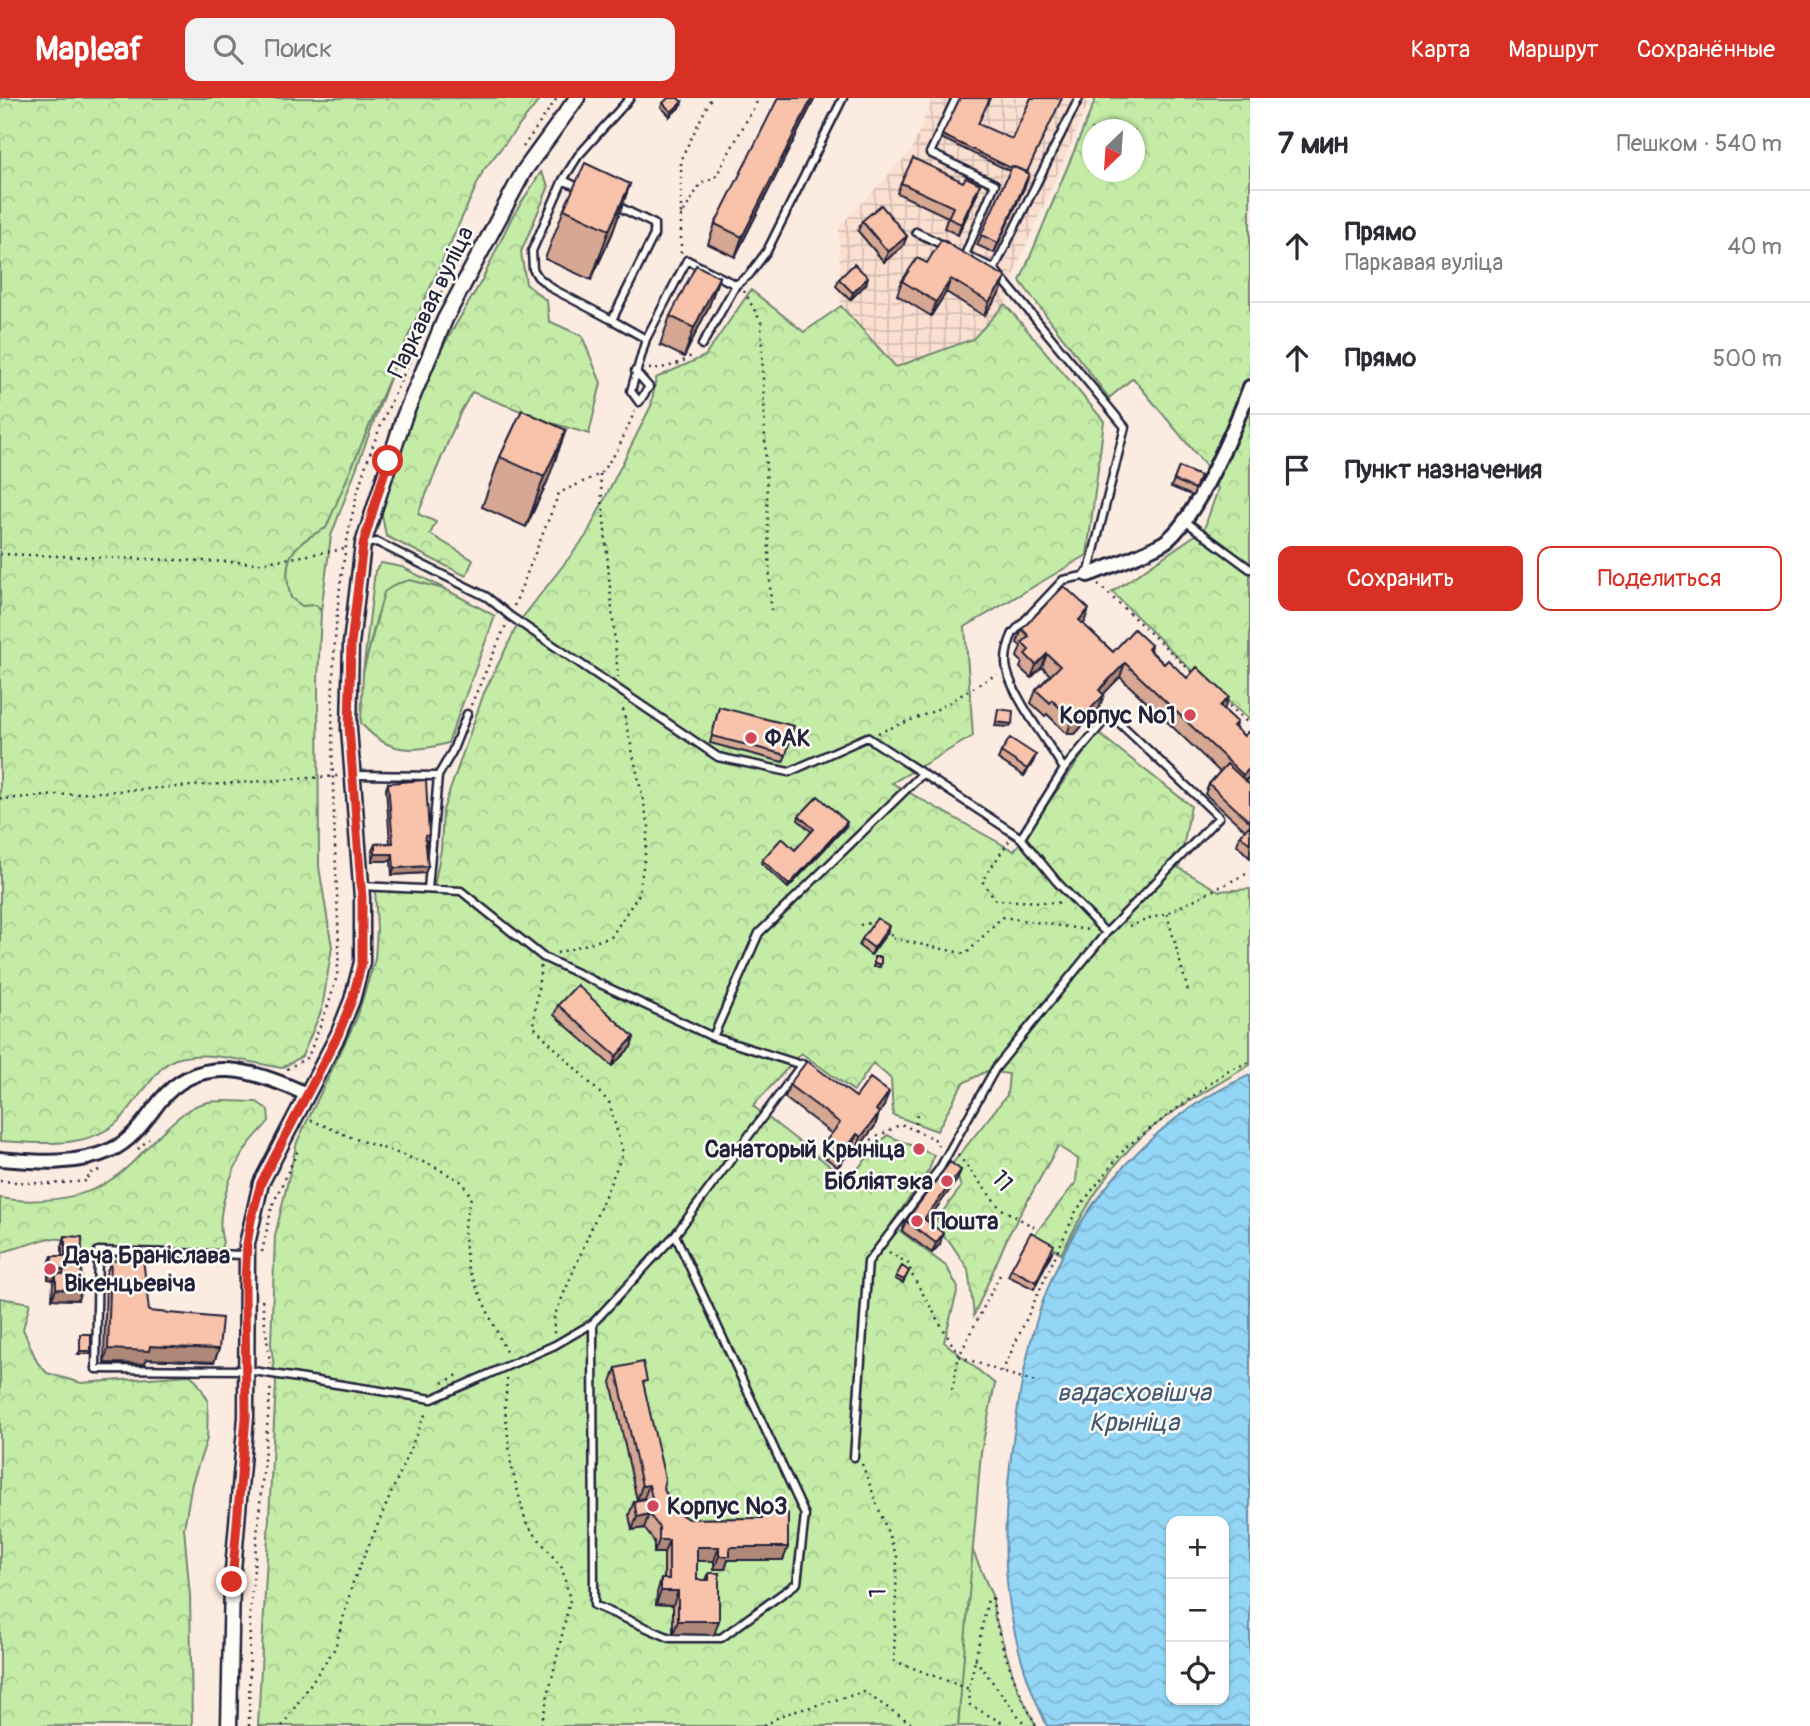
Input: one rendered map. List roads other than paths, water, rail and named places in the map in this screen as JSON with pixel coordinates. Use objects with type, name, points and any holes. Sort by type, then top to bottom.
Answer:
[{"type":"street","name":"Паркавая вуліца","points":[[229,1726],[232,1582],[246,1417],[246,1255],[251,1220],[261,1183],[338,1035],[358,978],[363,942],[349,727],[351,644],[363,544],[404,417],[445,319],[524,171],[578,98]]},
{"type":"street","points":[[1088,575],[1166,542],[1193,509],[1234,429],[1250,387]]},
{"type":"street","points":[[0,1159],[37,1162],[82,1160],[112,1149],[133,1136],[179,1082],[200,1071],[220,1069],[254,1075],[281,1082],[306,1094]]},
{"type":"lane","points":[[630,98],[578,156],[563,180],[532,251],[533,269],[538,277],[553,289],[646,339]]},
{"type":"lane","points":[[702,345],[736,285],[750,275],[767,251],[844,98]]},
{"type":"lane","points":[[956,98],[930,153],[995,184],[965,255]]},
{"type":"lane","points":[[995,269],[1079,98]]},
{"type":"lane","points":[[563,180],[586,191]]},
{"type":"lane","points":[[608,202],[653,224],[654,235],[611,320]]},
{"type":"lane","points":[[916,232],[995,269],[1125,428],[1088,575],[1063,580],[1013,633],[1008,643],[1006,669],[1017,694],[1064,769]]},
{"type":"lane","points":[[635,371],[649,387],[639,402],[631,391],[635,371],[646,339],[687,260],[736,285]]},
{"type":"lane","points":[[1184,520],[1250,569]]},
{"type":"lane","points":[[363,544],[377,542],[487,597],[510,616],[718,757],[789,772],[867,737],[1021,838],[1106,933]]},
{"type":"lane","points":[[428,889],[438,776],[452,752],[467,714]]},
{"type":"lane","points":[[854,1457],[868,1262],[943,1163],[995,1069],[1106,933],[1219,817],[1110,714],[1064,769],[1021,838]]},
{"type":"lane","points":[[352,775],[438,776]]},
{"type":"lane","points":[[713,1037],[759,933],[922,775]]},
{"type":"lane","points":[[360,886],[461,891],[543,957],[713,1037],[802,1064],[811,1070]]},
{"type":"lane","points":[[246,1255],[98,1251],[96,1369],[247,1370],[432,1399],[555,1345],[593,1322],[674,1235],[802,1064]]},
{"type":"lane","points":[[593,1322],[594,1605],[670,1638],[721,1638],[797,1583],[805,1515],[674,1235]]},
{"type":"water","name":"вадасховішча Крыніца","points":[[1250,1075],[1250,1726],[1047,1726],[1021,1657],[1013,1623],[1005,1556],[1008,1485],[1026,1361],[1047,1291],[1087,1214],[1113,1179],[1142,1147],[1175,1119],[1211,1095]]},
{"type":"place","name":"Корпус №1","points":[[1190,715]]},
{"type":"place","name":"ФАК","points":[[751,738]]},
{"type":"place","name":"Санаторый Крыніца","points":[[919,1149]]},
{"type":"place","name":"Бібліятэка","points":[[947,1181]]},
{"type":"place","name":"Пошта","points":[[917,1221]]},
{"type":"place","name":"Дача Браніслава Вікенцьевіча","points":[[50,1269]]},
{"type":"place","name":"Корпус №3","points":[[653,1506]]}]
